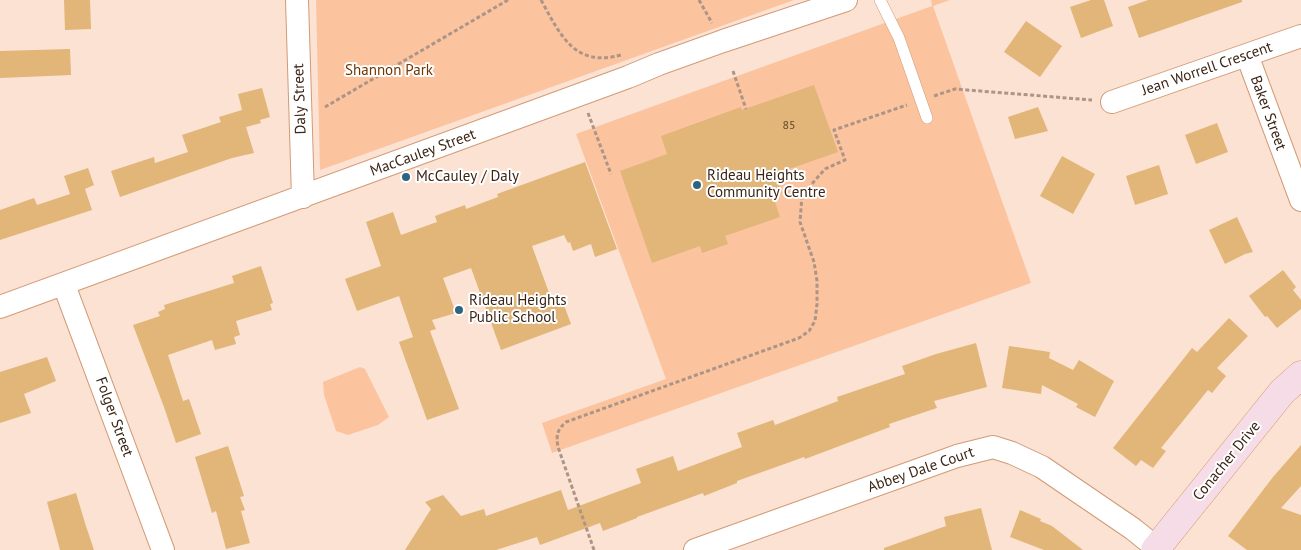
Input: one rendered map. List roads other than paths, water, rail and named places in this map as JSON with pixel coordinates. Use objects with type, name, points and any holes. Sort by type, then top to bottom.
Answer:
[{"type":"street","name":"Daly Street","points":[[297,0],[303,197]]},
{"type":"street","name":"MacCauley Street","points":[[0,307],[581,95],[723,41],[846,0]]},
{"type":"street","name":"Jean Worrell Crescent","points":[[1112,102],[1301,36]]},
{"type":"street","name":"Baker Street","points":[[1247,55],[1301,200]]},
{"type":"street","name":"Folger Street","points":[[64,284],[164,550]]},
{"type":"street","name":"Conacher Drive","points":[[1157,549],[1282,392],[1301,375]]},
{"type":"street","name":"Abbey Dale Court","points":[[694,550],[956,456],[993,447],[1012,453],[1042,467],[1133,529],[1157,549]]},
{"type":"lane","points":[[880,0],[899,38],[927,118]]},
{"type":"place","name":"McCauley / Daly","points":[[406,177]]},
{"type":"place","name":"Rideau Heights Community Centre","points":[[697,185]]},
{"type":"place","name":"Rideau Heights Public School","points":[[459,310]]},
{"type":"park label","name":"Shannon Park","points":[[389,71]]}]
